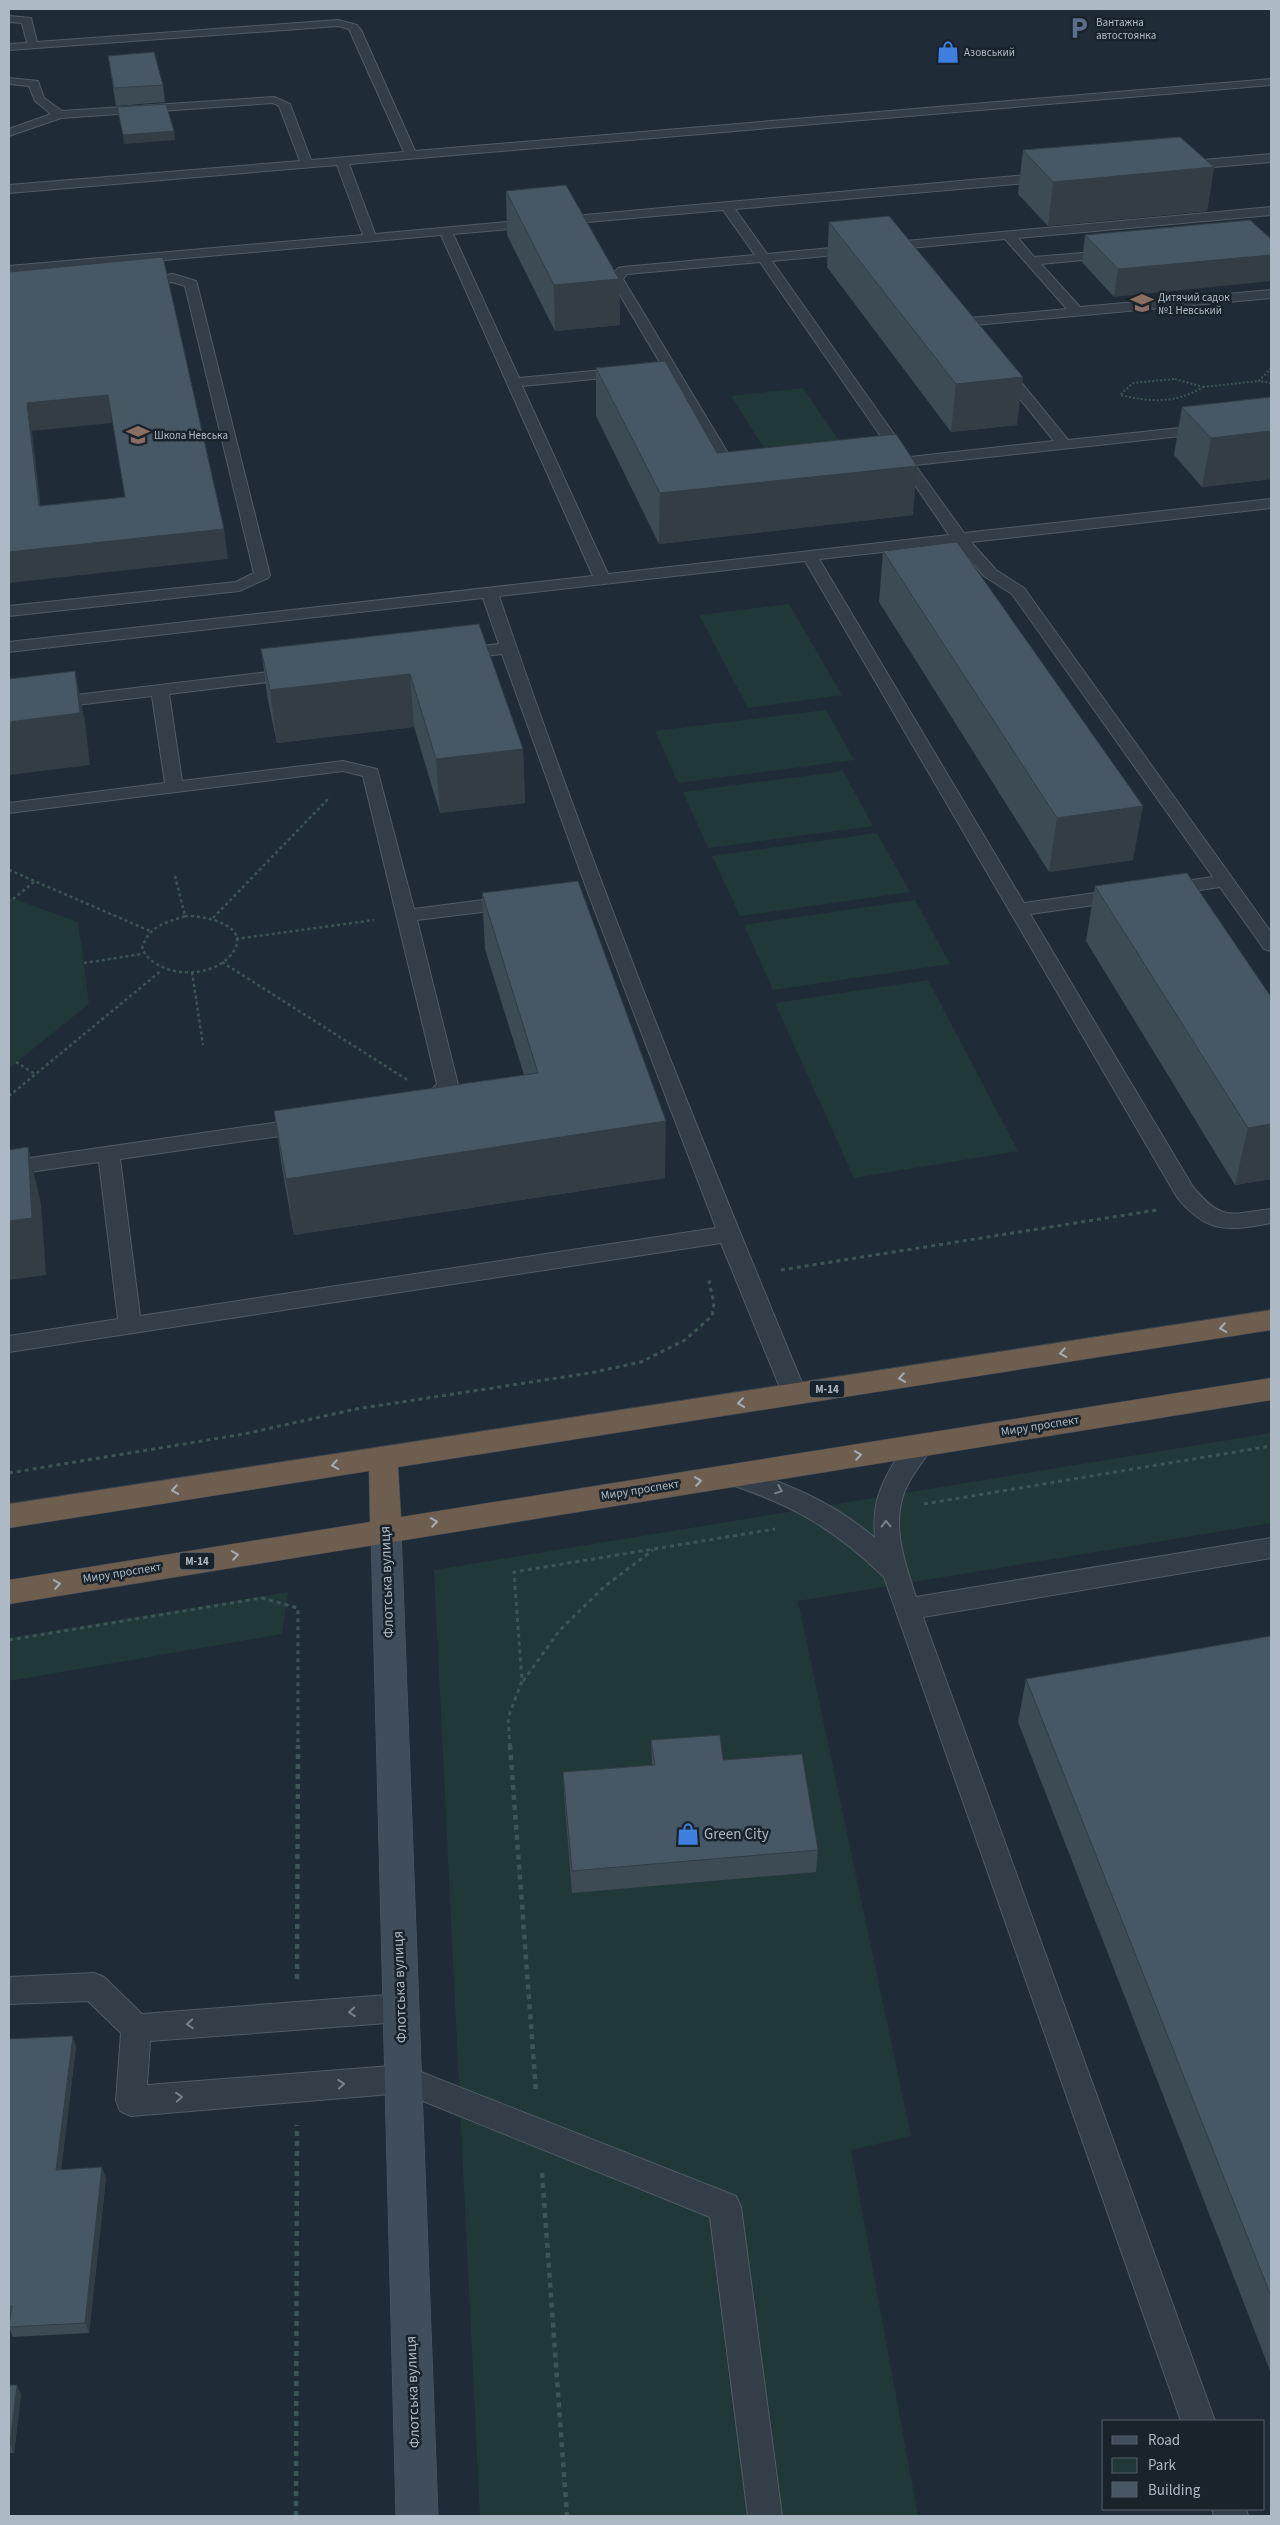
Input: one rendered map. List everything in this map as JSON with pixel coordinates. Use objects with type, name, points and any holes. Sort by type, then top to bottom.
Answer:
[{"type":"highway","name":"М-14","points":[[9,1516],[1271,1320]]},
{"type":"highway","name":"Миру проспект","points":[[9,1592],[1271,1389]]},
{"type":"highway","name":"Флотська вулиця","points":[[383,1458],[386,1530]]},
{"type":"street","name":"Флотська вулиця","points":[[386,1530],[417,2516]]},
{"type":"lane","points":[[9,19],[27,20],[33,46]]},
{"type":"lane","points":[[9,48],[338,23],[347,24],[356,30],[411,155]]},
{"type":"lane","points":[[9,81],[34,83],[39,100],[46,107],[60,115]]},
{"type":"lane","points":[[9,189],[1271,82]]},
{"type":"lane","points":[[9,132],[60,115],[274,100],[284,104],[307,164]]},
{"type":"lane","points":[[1163,167],[1271,158]]},
{"type":"lane","points":[[342,161],[370,236]]},
{"type":"lane","points":[[9,270],[370,236],[1064,176]]},
{"type":"lane","points":[[726,205],[959,538],[990,573],[1013,586],[1018,592],[1223,881],[1271,945]]},
{"type":"lane","points":[[751,478],[732,473],[616,278],[623,271],[1271,211]]},
{"type":"lane","points":[[445,230],[602,579]]},
{"type":"lane","points":[[1008,235],[1077,312]]},
{"type":"lane","points":[[902,245],[914,260]]},
{"type":"lane","points":[[1031,261],[1130,252]]},
{"type":"lane","points":[[9,611],[239,586],[262,575],[191,284],[173,278],[125,283]]},
{"type":"lane","points":[[977,337],[961,318],[1077,312],[1271,294]]},
{"type":"lane","points":[[995,360],[1064,444]]},
{"type":"lane","points":[[514,383],[668,367]]},
{"type":"lane","points":[[866,466],[1223,427]]},
{"type":"lane","points":[[9,646],[1271,503]]},
{"type":"lane","points":[[808,556],[1194,1204],[1200,1211],[1216,1221],[1234,1222],[1271,1216]]},
{"type":"lane","points":[[489,591],[586,892],[794,1395]]},
{"type":"lane","points":[[441,656],[508,648]]},
{"type":"lane","points":[[9,708],[315,671]]},
{"type":"lane","points":[[160,690],[174,787]]},
{"type":"lane","points":[[9,808],[343,766],[371,773],[448,1085],[424,1108],[404,1111]]},
{"type":"lane","points":[[1018,910],[1223,881]]},
{"type":"lane","points":[[407,916],[530,899]]},
{"type":"lane","points":[[9,1168],[326,1123]]},
{"type":"lane","points":[[109,1154],[130,1326]]},
{"type":"lane","points":[[9,1344],[729,1234]]},
{"type":"lane","points":[[921,1444],[903,1466],[891,1490],[885,1516],[886,1544],[907,1609],[1198,2420]]},
{"type":"lane","points":[[732,1475],[779,1490],[823,1511],[862,1539],[895,1572]]},
{"type":"lane","points":[[907,1609],[1271,1548]]},
{"type":"lane","points":[[9,1991],[94,1987],[136,2028],[400,2008]]},
{"type":"lane","points":[[136,2028],[130,2101],[403,2079],[725,2207],[765,2516]]},
{"type":"path","points":[[1259,380],[1271,368]]},
{"type":"path","points":[[1203,387],[1187,398],[1147,402],[1120,395],[1133,383],[1175,379],[1203,387],[1259,380],[1271,384]]},
{"type":"path","points":[[213,918],[357,770]]},
{"type":"path","points":[[9,870],[150,930]]},
{"type":"path","points":[[175,876],[185,916]]},
{"type":"path","points":[[13,898],[35,882]]},
{"type":"path","points":[[185,916],[213,918],[230,926],[237,944],[232,954],[222,962],[192,972],[162,970],[151,964],[142,954],[143,939],[150,930],[185,916]]},
{"type":"path","points":[[236,939],[407,916]]},
{"type":"path","points":[[84,963],[142,954]]},
{"type":"path","points":[[222,962],[435,1098]]},
{"type":"path","points":[[9,1096],[162,970]]},
{"type":"path","points":[[192,972],[203,1045]]},
{"type":"path","points":[[16,1062],[35,1074]]},
{"type":"path","points":[[9,1473],[244,1434],[356,1409],[590,1373],[641,1362],[685,1340],[712,1316],[714,1303],[709,1282],[1194,1204]]},
{"type":"path","points":[[567,2516],[508,1718],[522,1681],[566,1624],[604,1586],[655,1549]]},
{"type":"path","points":[[514,1572],[522,1681]]},
{"type":"path","points":[[9,1640],[262,1598],[298,1608]]},
{"type":"green space","points":[[803,388],[846,451],[771,459],[731,396]]},
{"type":"green space","points":[[789,604],[842,695],[748,708],[699,615]]},
{"type":"green space","points":[[826,710],[854,760],[678,783],[655,731]]},
{"type":"green space","points":[[843,771],[873,826],[708,848],[683,792]]},
{"type":"green space","points":[[877,833],[910,892],[740,916],[712,856]]},
{"type":"green space","points":[[9,897],[78,922],[89,1004],[9,1068]]},
{"type":"green space","points":[[915,900],[950,964],[773,990],[744,925]]},
{"type":"green space","points":[[928,980],[1018,1151],[854,1178],[775,1003]]},
{"type":"green space","points":[[1271,1433],[1271,1523],[798,1601],[911,2136],[851,2150],[918,2516],[480,2516],[434,1570]]},
{"type":"green space","points":[[288,1592],[282,1634],[9,1681],[9,1638]]},
{"type":"building","points":[[154,52],[163,85],[114,88],[108,56]]},
{"type":"building","points":[[166,104],[174,131],[123,135],[117,107]]},
{"type":"building","points":[[1180,137],[1214,167],[1053,182],[1023,150]]},
{"type":"building","points":[[566,185],[619,279],[554,285],[506,191]]},
{"type":"building","points":[[889,216],[1023,377],[956,384],[829,222]]},
{"type":"building","points":[[1250,220],[1271,239],[1271,255],[1118,269],[1085,235]]},
{"type":"building","points":[[163,257],[224,529],[9,552],[9,272]],"holes":[[[108,395],[125,497],[39,506],[27,403]]]},
{"type":"building","points":[[665,361],[717,453],[896,434],[917,466],[660,493],[596,368]]},
{"type":"building","points":[[1271,397],[1271,431],[1211,438],[1182,407]]},
{"type":"building","points":[[957,542],[1143,806],[1057,818],[883,551]]},
{"type":"building","points":[[479,624],[523,749],[436,759],[410,674],[270,690],[261,649]]},
{"type":"building","points":[[75,671],[80,713],[9,722],[9,679]]},
{"type":"building","points":[[1187,873],[1271,997],[1271,1124],[1248,1128],[1095,886]]},
{"type":"building","points":[[578,881],[666,1121],[286,1179],[274,1111],[538,1073],[482,893]]},
{"type":"building","points":[[28,1147],[32,1218],[9,1221],[9,1150]]},
{"type":"building","points":[[1271,1636],[1271,2296],[1026,1679]]},
{"type":"building","points":[[720,1735],[723,1760],[802,1754],[818,1850],[572,1871],[563,1772],[655,1765],[651,1740]]},
{"type":"building","points":[[73,2036],[56,2170],[102,2167],[85,2323],[9,2327],[12,2306],[9,2306],[9,2039]]},
{"type":"building","points":[[9,2385],[17,2385],[9,2444]]},
{"type":"place","name":"Вантажна автостоянка","points":[[1079,28]]},
{"type":"place","name":"Азовський","points":[[948,52]]},
{"type":"place","name":"Дитячий садок №1 Невський","points":[[1142,303]]},
{"type":"place","name":"Школа Невська","points":[[138,435]]},
{"type":"place","name":"Green City","points":[[688,1834]]}]
